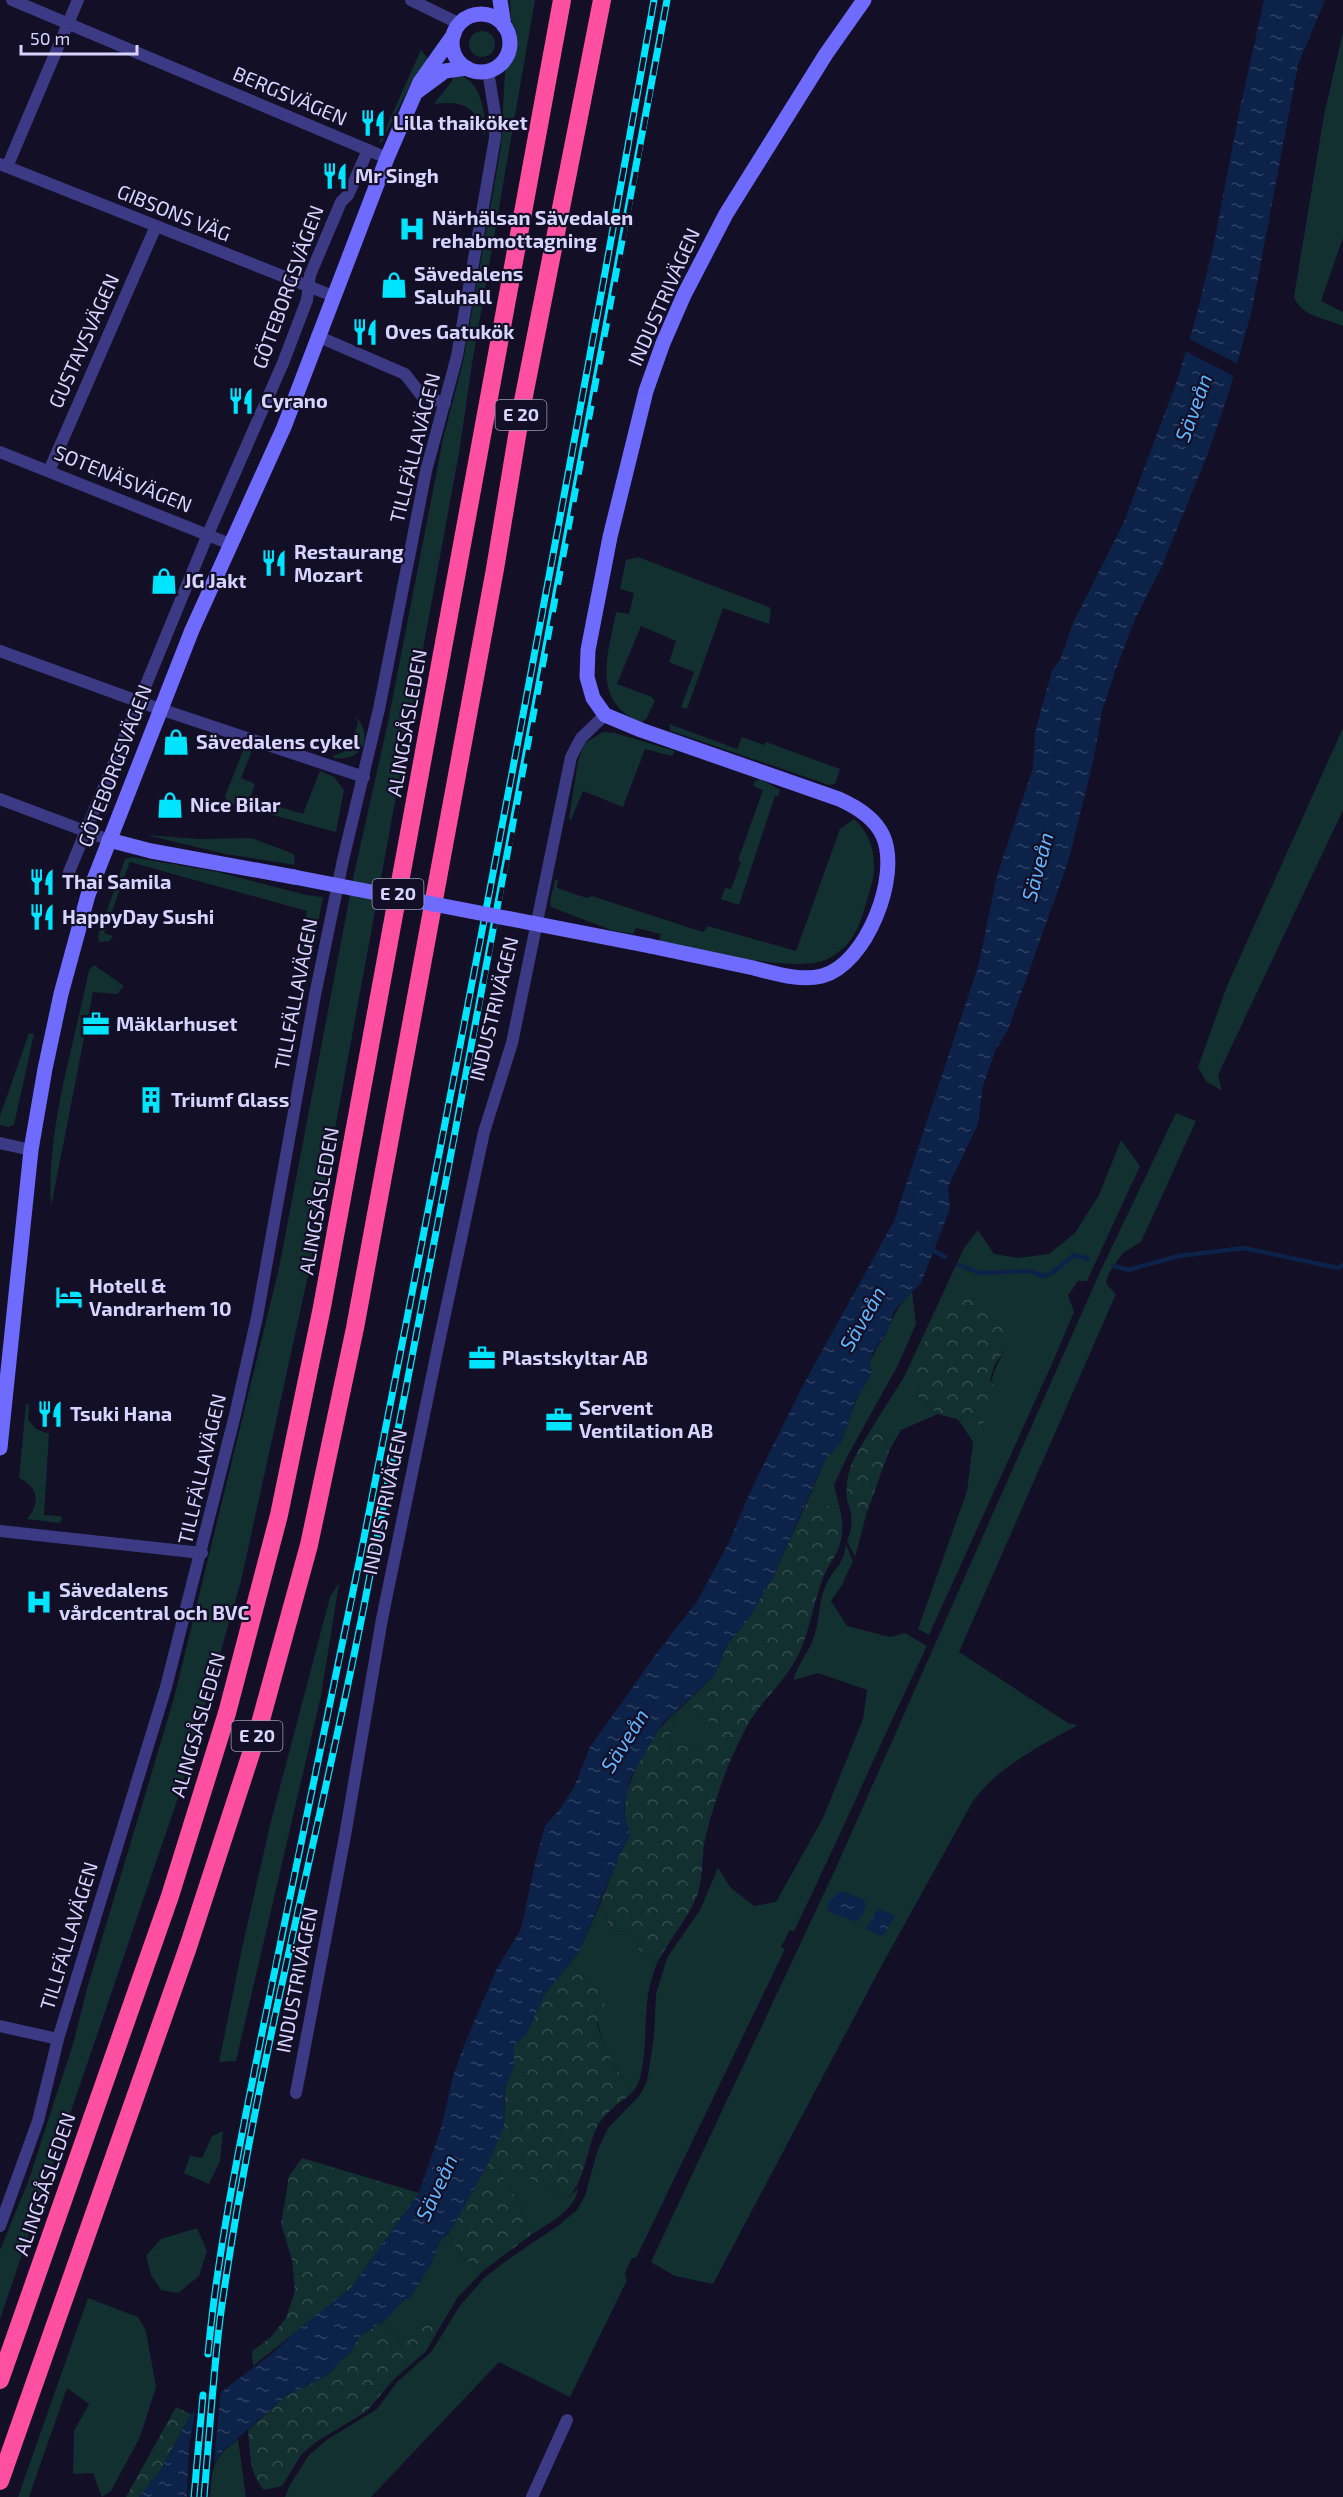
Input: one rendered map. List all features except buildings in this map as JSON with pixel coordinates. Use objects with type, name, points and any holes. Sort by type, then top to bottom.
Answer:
[{"type":"highway","name":"ALINGSÅSLEDEN","points":[[0,2380],[170,1896],[227,1713],[279,1515],[322,1307],[562,0]]},
{"type":"highway","name":"E 20","points":[[0,2481],[188,1947],[256,1738],[309,1545],[355,1328],[495,569],[522,406],[602,0]]},
{"type":"street","name":"BERGSVÄGEN","points":[[12,0],[387,158]]},
{"type":"street","points":[[4,165],[78,0]]},
{"type":"street","points":[[411,0],[461,25],[489,15],[504,26]]},
{"type":"street","name":"GÖTEBORGSVÄGEN","points":[[0,1448],[31,1150],[45,1069],[66,972],[88,895],[160,709],[230,544],[284,427],[387,158],[428,69],[482,0]]},
{"type":"street","points":[[461,25],[453,51],[458,61],[477,72],[488,71],[501,64],[508,53],[510,39],[504,26],[500,0]]},
{"type":"street","name":"INDUSTRIVÄGEN","points":[[109,840],[151,851],[650,946],[797,977],[823,976],[849,960],[868,933],[890,866],[883,835],[875,824],[853,805],[649,733],[605,715],[592,698],[587,677],[588,650],[610,537],[646,391],[663,343],[684,295],[726,213],[819,63],[864,0]]},
{"type":"street","name":"GÖTEBORGSVÄGEN","points":[[416,93],[445,71],[467,68]]},
{"type":"street","name":"TILLFÄLLAVÄGEN","points":[[0,2226],[38,2121],[58,2039],[166,1688],[202,1553],[257,1317],[315,995],[343,860],[364,777],[426,471],[457,356],[495,138],[495,114],[488,71]]},
{"type":"street","name":"GÖTEBORGSVÄGEN","points":[[69,872],[208,534],[283,363],[309,288],[310,275],[341,202],[348,195],[368,150]]},
{"type":"street","name":"GIBSONS VÄG","points":[[4,165],[333,297]]},
{"type":"street","name":"GUSTAVSVÄGEN","points":[[49,471],[156,226]]},
{"type":"street","points":[[317,336],[405,374],[422,396],[445,403]]},
{"type":"street","name":"SOTENÄSVÄGEN","points":[[0,452],[230,544]]},
{"type":"street","points":[[0,651],[160,709],[364,777]]},
{"type":"street","name":"INDUSTRIVÄGEN","points":[[296,2093],[343,1847],[382,1619],[484,1132],[512,1043],[571,757],[581,738],[605,715]]},
{"type":"street","points":[[0,799],[109,840]]},
{"type":"street","points":[[0,1143],[31,1150]]},
{"type":"street","points":[[0,1531],[202,1553]]},
{"type":"street","points":[[0,2025],[58,2039]]},
{"type":"street","points":[[532,2497],[567,2420]]},
{"type":"green space","points":[[510,0],[535,0],[472,364],[459,453],[308,1276],[241,1581],[181,1789],[0,2319],[0,2250],[28,2182],[73,2044],[88,1985],[174,1698],[279,1268],[354,874],[388,722],[443,439],[463,362],[501,147],[505,71],[517,49],[517,32],[511,20]]},
{"type":"green space","points":[[482,31],[491,35],[495,44],[491,53],[482,57],[473,53],[469,44],[473,35]]},
{"type":"green space","points":[[1343,32],[1343,238],[1321,301],[1343,312],[1343,326],[1308,313],[1302,309],[1294,297],[1324,115]]},
{"type":"green space","points":[[421,50],[428,59],[413,79],[382,142],[379,143]]},
{"type":"green space","points":[[459,75],[473,84],[478,92],[485,119],[485,136],[477,118],[467,108],[453,103],[434,104],[452,81],[453,76]]},
{"type":"green space","points":[[638,557],[771,608],[769,624],[723,608],[687,709],[681,707],[694,672],[669,662],[676,641],[641,626],[617,684],[652,697],[655,701],[646,719],[642,722],[626,714],[615,703],[606,676],[609,644],[616,612],[629,614],[634,593],[620,589],[626,560]]},
{"type":"green space","points":[[354,715],[364,731],[363,746],[353,756],[334,758],[333,756],[351,749],[358,722]]},
{"type":"green space","points":[[669,724],[737,749],[742,737],[764,745],[766,742],[840,769],[835,784],[829,785],[671,731]]},
{"type":"green space","points":[[1343,728],[1343,810],[1218,1075],[1222,1091],[1206,1081],[1198,1067],[1227,986]]},
{"type":"green space","points":[[603,732],[615,733],[675,751],[672,756],[645,749],[623,807],[583,791],[571,820],[569,819],[578,761],[585,743]]},
{"type":"green space","points":[[245,746],[253,748],[241,778],[255,784],[250,798],[303,814],[320,771],[334,777],[344,790],[336,832],[228,803],[225,796]]},
{"type":"green space","points":[[760,779],[780,790],[778,796],[775,796],[739,905],[721,899],[725,888],[731,889],[741,862],[738,860],[763,790],[753,786],[755,781]]},
{"type":"green space","points":[[854,819],[865,833],[872,850],[873,877],[857,930],[841,950],[823,961],[787,964],[719,954],[659,941],[661,934],[636,928],[633,934],[611,930],[551,907],[550,901],[555,880],[558,880],[557,888],[587,898],[592,896],[703,932],[708,926],[796,951],[840,829]]},
{"type":"green space","points":[[147,835],[198,839],[251,838],[294,854],[295,865],[225,854]]},
{"type":"green space","points":[[132,857],[218,872],[306,895],[323,897],[311,961],[296,967],[307,911],[130,862],[104,933],[113,936],[109,941],[99,942],[98,936],[125,859]]},
{"type":"green space","points":[[94,965],[124,986],[117,994],[93,992],[51,1207],[53,1148],[62,1088],[89,970]]},
{"type":"green space","points":[[29,1033],[34,1034],[14,1125],[8,1127],[0,1125],[0,1116]]},
{"type":"green space","points":[[1176,1113],[1196,1121],[1141,1242],[1123,1253],[1106,1281],[1116,1294],[959,1652],[1068,1723],[1078,1725],[1008,1767],[995,1777],[973,1801],[883,1963],[713,2284],[675,2276],[651,2262],[834,1872],[1100,1272]]},
{"type":"green space","points":[[1121,1140],[1140,1166],[1087,1281],[1078,1281],[1068,1295],[1074,1312],[929,1635],[918,1629],[967,1491],[973,1442],[958,1419],[982,1426],[993,1377],[1006,1349],[916,1395],[938,1414],[901,1430],[889,1451],[875,1423],[904,1377],[964,1248],[978,1230],[994,1254],[1018,1258],[1049,1254],[1075,1233],[1099,1195]]},
{"type":"green space","points":[[912,1292],[916,1324],[898,1365],[849,1453],[834,1485],[840,1509],[808,1500],[825,1460],[841,1442],[856,1401],[872,1371],[869,1365],[873,1355],[898,1308]]},
{"type":"green space","points":[[950,1295],[969,1299],[983,1307],[1007,1333],[1006,1349],[995,1364],[990,1380],[998,1392],[982,1426],[938,1414],[916,1395],[910,1377],[914,1360]]},
{"type":"green space","points":[[26,1404],[29,1405],[28,1420],[36,1429],[49,1434],[44,1515],[63,1518],[59,1523],[27,1519],[36,1502],[34,1491],[19,1478]]},
{"type":"green space","points":[[875,1423],[889,1451],[867,1512],[847,1500],[847,1488],[850,1468]]},
{"type":"green space","points":[[808,1500],[840,1509],[842,1535],[840,1544],[818,1592],[798,1656],[787,1674],[751,1719],[733,1754],[706,1835],[698,1893],[657,1963],[638,1949],[636,1938],[624,1932],[612,1931],[600,1904],[630,1835],[625,1810],[631,1782],[649,1743],[675,1713],[672,1730],[665,1744],[701,1748],[719,1725],[704,1719],[687,1702],[714,1676],[728,1643],[747,1621],[772,1579]]},
{"type":"green space","points":[[847,1500],[867,1512],[855,1557],[847,1541],[852,1520]]},
{"type":"green space","points":[[846,1544],[853,1561],[842,1585],[831,1601],[847,1626],[890,1637],[905,1633],[927,1646],[811,1896],[794,1931],[790,1930],[781,1947],[785,1949],[636,2258],[632,2258],[625,2273],[627,2280],[570,2397],[499,2362],[371,2497],[285,2497],[309,2455],[328,2439],[377,2409],[397,2382],[432,2351],[459,2307],[484,2278],[577,2210],[585,2196],[598,2149],[608,2128],[640,2095],[647,2081],[654,2037],[656,1994],[667,1958],[700,1910],[718,1868],[731,1888],[754,1906],[776,1902],[823,1818],[863,1719],[867,1690],[818,1673],[794,1680],[815,1632],[823,1591],[842,1559]]},
{"type":"green space","points":[[339,1583],[321,1696],[236,2061],[219,2062],[271,1821],[330,1597]]},
{"type":"green space","points":[[687,1702],[704,1719],[720,1725],[701,1748],[665,1744],[672,1730],[675,1713]]},
{"type":"green space","points":[[600,1904],[612,1931],[624,1932],[636,1938],[638,1949],[657,1963],[650,1984],[643,2065],[636,2087],[631,2094],[603,2045],[588,1981],[570,1963],[579,1952]]},
{"type":"green space","points":[[570,1963],[588,1981],[602,1982],[609,1992],[597,2024],[603,2045],[631,2094],[600,2122],[593,2136],[579,2182],[568,2198],[492,2159],[520,2205],[531,2235],[484,2270],[461,2257],[449,2234],[504,2126],[505,2089],[514,2065],[513,2045],[526,2035],[544,1995]]},
{"type":"green space","points":[[223,2131],[220,2161],[209,2184],[184,2173],[190,2156],[202,2158],[212,2136]]},
{"type":"green space","points":[[302,2158],[419,2193],[351,2288],[253,2366],[252,2351],[270,2338],[286,2318],[295,2291],[292,2260],[281,2224],[289,2176]]},
{"type":"green space","points":[[491,2158],[568,2198],[578,2188],[576,2196],[567,2210],[531,2235],[520,2205]]},
{"type":"green space","points":[[197,2228],[207,2251],[199,2276],[178,2293],[161,2290],[151,2275],[146,2256],[161,2239]]},
{"type":"green space","points":[[449,2234],[461,2257],[484,2270],[458,2297],[437,2332],[426,2321],[399,2341],[381,2323],[405,2299],[409,2299],[430,2265],[441,2239]]},
{"type":"green space","points":[[88,2298],[138,2317],[146,2331],[156,2387],[140,2437],[111,2491],[102,2497],[93,2473],[73,2474],[74,2431],[89,2404],[67,2388],[29,2497],[18,2497]]},
{"type":"green space","points":[[426,2321],[437,2332],[426,2351],[393,2380],[367,2411],[316,2442],[301,2455],[282,2486],[264,2490],[253,2470],[248,2430],[286,2396],[329,2374],[350,2353],[360,2336],[381,2323],[399,2341]]},
{"type":"green space","points":[[176,2407],[191,2414],[160,2471],[139,2497],[126,2497]]},
{"type":"green space","points":[[238,2439],[246,2497],[210,2497],[215,2464],[223,2452]]},
{"type":"water","name":"Säveån","points":[[1264,0],[1325,0],[1298,65],[1252,310],[1228,395],[1207,456],[1161,568],[1135,619],[1116,669],[1102,711],[1094,758],[1069,859],[1008,1030],[996,1049],[983,1086],[978,1124],[948,1187],[950,1209],[921,1283],[894,1311],[889,1328],[872,1354],[869,1365],[872,1371],[856,1401],[841,1442],[825,1460],[772,1579],[747,1621],[728,1643],[714,1676],[662,1724],[630,1779],[624,1810],[630,1835],[579,1952],[544,1995],[526,2035],[514,2045],[514,2065],[505,2089],[504,2126],[491,2158],[449,2234],[441,2239],[430,2265],[409,2299],[404,2299],[388,2318],[360,2336],[350,2353],[329,2374],[286,2396],[223,2451],[188,2497],[139,2497],[160,2471],[191,2414],[268,2357],[307,2322],[351,2288],[419,2193],[442,2125],[453,2076],[464,2046],[496,1970],[521,1929],[545,1826],[560,1809],[574,1787],[590,1747],[659,1650],[698,1600],[728,1544],[752,1488],[801,1389],[894,1221],[979,963],[997,875],[1033,768],[1035,732],[1052,670],[1060,660],[1073,623],[1124,522],[1178,378],[1198,310],[1215,238]]},
{"type":"water","points":[[839,1892],[863,1899],[866,1905],[861,1918],[856,1922],[827,1911],[829,1901]]},
{"type":"water","points":[[878,1908],[895,1916],[885,1934],[880,1936],[866,1929]]},
{"type":"pier","points":[[1187,338],[1240,365],[1236,377],[1183,350]]},
{"type":"pier","points":[[221,2388],[213,2470],[192,2497],[187,2497],[189,2448],[196,2407]]},
{"type":"waterway","points":[[929,1248],[945,1257]]},
{"type":"waterway","points":[[1113,1266],[1129,1270],[1178,1256],[1244,1248],[1338,1268],[1343,1265]]},
{"type":"waterway","points":[[959,1265],[980,1273],[1029,1271],[1044,1276],[1052,1273],[1074,1255],[1088,1259]]},
{"type":"railway","points":[[208,2354],[218,2273],[238,2153],[364,1538],[439,1154],[549,578],[654,0]]},
{"type":"railway","points":[[204,2497],[220,2319],[250,2140],[364,1606],[556,603],[667,0]]},
{"type":"railway","points":[[194,2497],[203,2395]]},
{"type":"place","name":"Lilla thaiköket","points":[[373,123]]},
{"type":"place","name":"Mr Singh","points":[[335,176]]},
{"type":"place","name":"Närhälsan Sävedalen rehabmottagning","points":[[412,229]]},
{"type":"place","name":"Sävedalens Saluhall","points":[[394,285]]},
{"type":"place","name":"Oves Gatukök","points":[[365,332]]},
{"type":"place","name":"Cyrano","points":[[241,401]]},
{"type":"place","name":"Restaurang Mozart","points":[[274,563]]},
{"type":"place","name":"JG Jakt","points":[[164,581]]},
{"type":"place","name":"Sävedalens cykel","points":[[176,742]]},
{"type":"place","name":"Nice Bilar","points":[[170,805]]},
{"type":"place","name":"Thai Samila","points":[[42,882]]},
{"type":"place","name":"HappyDay Sushi","points":[[42,917]]},
{"type":"place","name":"Mäklarhuset","points":[[96,1024]]},
{"type":"place","name":"Triumf Glass","points":[[151,1100]]},
{"type":"place","name":"Hotell & Vandrarhem 10","points":[[69,1297]]},
{"type":"place","name":"Plastskyltar AB","points":[[482,1358]]},
{"type":"place","name":"Tsuki Hana","points":[[50,1414]]},
{"type":"place","name":"Servent Ventilation AB","points":[[559,1420]]},
{"type":"place","name":"Sävedalens vårdcentral och BVC","points":[[39,1602]]}]
